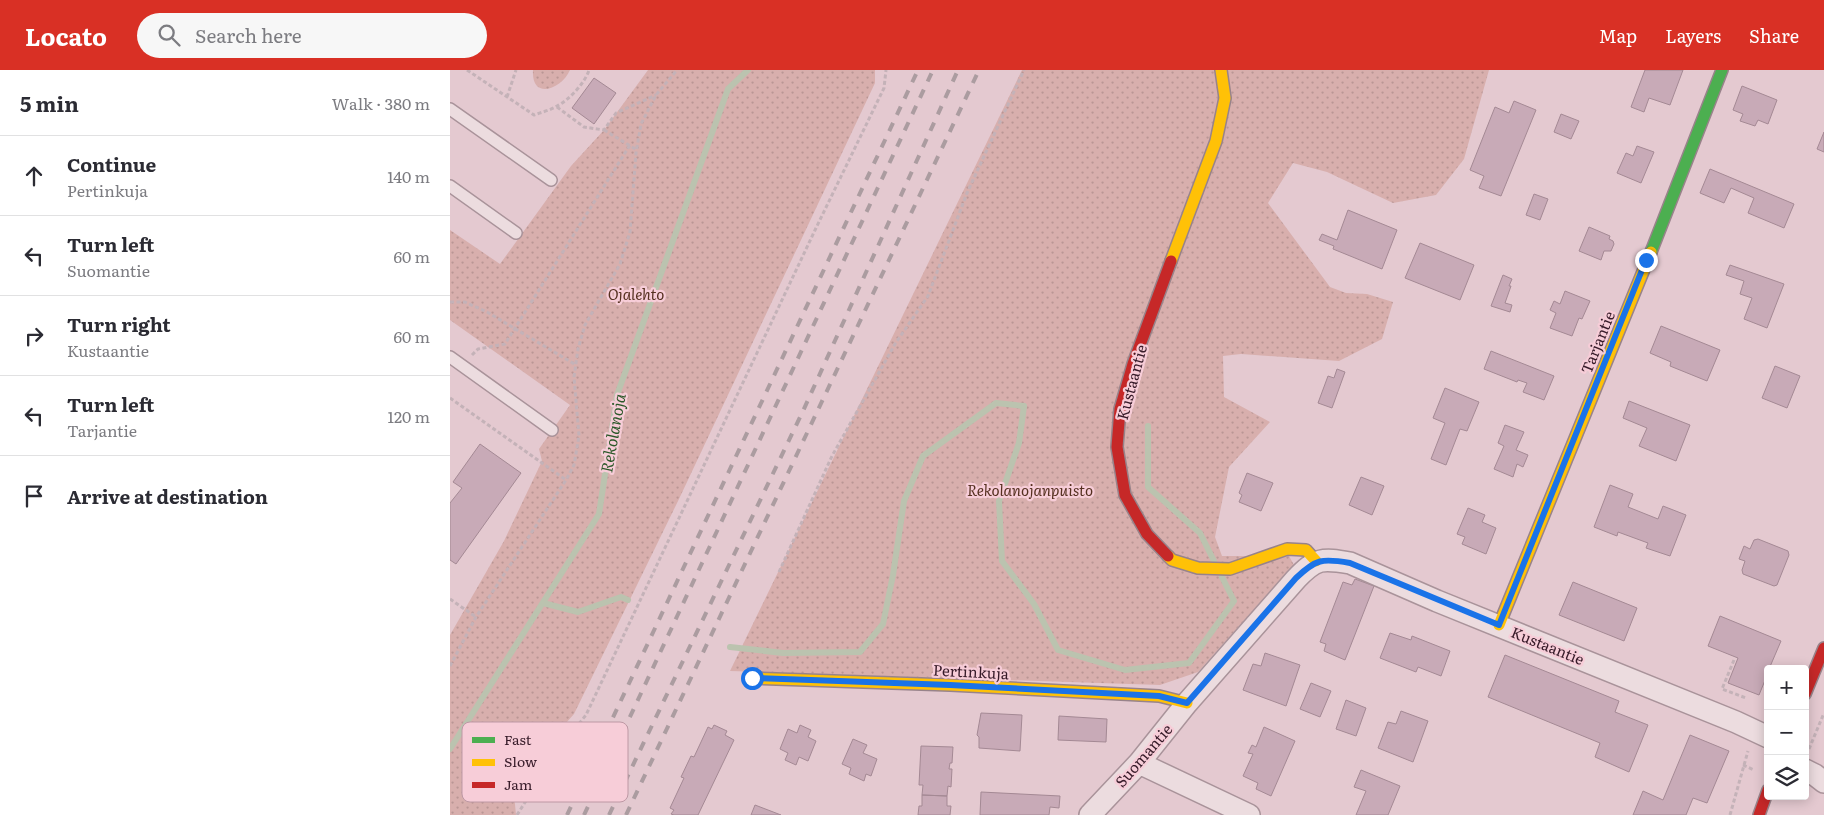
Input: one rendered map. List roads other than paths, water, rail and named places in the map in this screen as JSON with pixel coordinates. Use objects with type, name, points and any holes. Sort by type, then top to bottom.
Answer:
[{"type":"street","name":"Kustaantie","points":[[1221,70],[1225,98],[1216,141],[1133,364],[1120,409],[1117,447],[1124,495],[1147,534],[1172,560],[1198,568],[1230,569],[1287,549],[1306,550],[1316,561],[1335,560],[1350,563],[1761,734]]},
{"type":"street","name":"Tarjantie","points":[[1499,625],[1667,212],[1722,70]]},
{"type":"street","name":"Suomantie","points":[[1090,815],[1139,763],[1187,703],[1296,578],[1316,561]]},
{"type":"street","points":[[1809,684],[1824,648]]},
{"type":"street","name":"Pertinkuja","points":[[752,678],[950,685],[1159,696],[1187,703]]},
{"type":"street","points":[[1139,763],[1249,815]]},
{"type":"street","points":[[1809,772],[1824,782]]},
{"type":"street","points":[[1759,815],[1764,800]]},
{"type":"lane","points":[[450,109],[550,180]]},
{"type":"lane","points":[[450,186],[516,233]]},
{"type":"lane","points":[[450,357],[552,430]]},
{"type":"waterway","name":"Rekolanoja","points":[[467,722],[599,514],[617,395],[728,89],[748,70]]},
{"type":"waterway","points":[[730,647],[783,653],[860,652],[883,624],[893,575],[904,501],[923,456],[996,403],[1024,406],[1019,443],[999,501],[1002,561],[1034,604],[1058,650],[1125,670],[1189,663],[1234,601],[1222,577]]},
{"type":"waterway","points":[[1148,426],[1148,487],[1200,533],[1214,561]]},
{"type":"waterway","points":[[543,603],[578,612],[621,597],[628,600]]},
{"type":"waterway","name":"Rekolanoja","points":[[450,749],[462,730]]},
{"type":"railway","points":[[611,722],[918,70]]},
{"type":"railway","points":[[628,722],[933,70]]},
{"type":"railway","points":[[628,775],[803,411],[958,70]]},
{"type":"railway","points":[[626,815],[979,70]]},
{"type":"railway","points":[[567,815],[573,802]]},
{"type":"railway","points":[[584,815],[590,802]]},
{"type":"railway","points":[[609,815],[615,802]]},
{"type":"park label","name":"Ojalehto","points":[[636,293]]},
{"type":"park label","name":"Rekolanojanpuisto","points":[[1030,489]]}]
